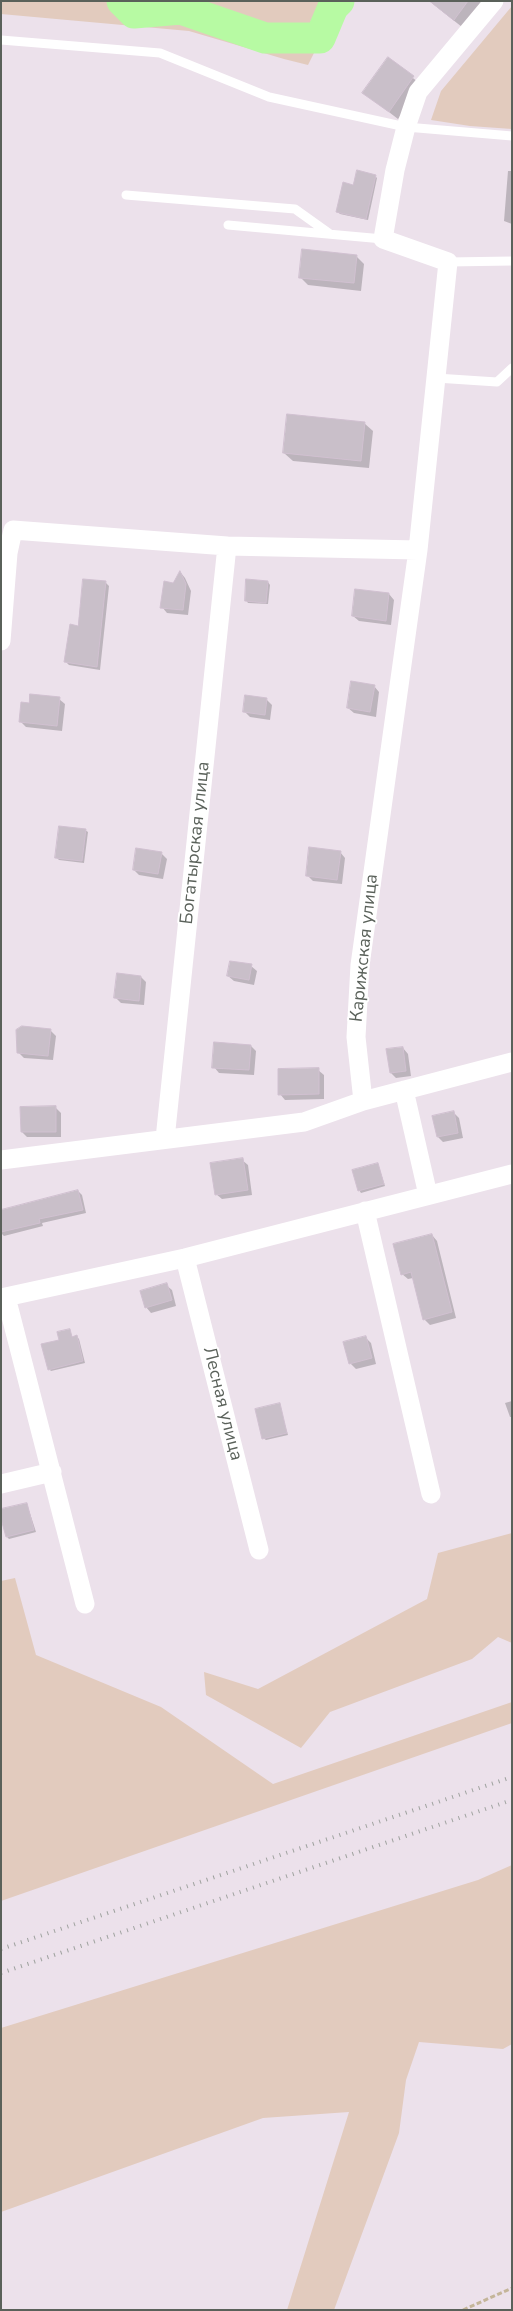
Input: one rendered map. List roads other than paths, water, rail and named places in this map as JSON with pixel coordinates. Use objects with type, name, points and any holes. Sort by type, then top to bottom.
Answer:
[{"type":"street","points":[[448,262],[384,239],[394,170],[418,92],[494,1]]},
{"type":"street","name":"Карижская улица","points":[[363,1101],[356,1037],[360,965],[418,550],[448,262]]},
{"type":"street","points":[[1,641],[8,553],[7,530],[227,546],[418,550]]},
{"type":"street","name":"Богатырская улица","points":[[165,1139],[227,546]]},
{"type":"street","points":[[1,1160],[304,1122],[363,1101],[512,1062]]},
{"type":"street","points":[[404,1090],[428,1195]]},
{"type":"street","points":[[85,1604],[52,1472],[4,1298],[185,1258],[512,1174]]},
{"type":"street","points":[[365,1211],[431,1494]]},
{"type":"street","name":"Лесная улица","points":[[185,1258],[259,1550]]},
{"type":"street","points":[[1,1484],[52,1472]]},
{"type":"lane","points":[[1,40],[160,53],[269,97],[406,127],[512,136]]},
{"type":"lane","points":[[126,195],[295,209],[330,234]]},
{"type":"lane","points":[[228,225],[384,239]]},
{"type":"lane","points":[[448,262],[512,262]]},
{"type":"lane","points":[[436,378],[497,382],[512,368]]},
{"type":"waterway","points":[[122,1],[134,13],[181,9],[265,38],[320,38],[333,7],[339,1]]},
{"type":"railway","points":[[1,1949],[512,1777]]},
{"type":"railway","points":[[1,1973],[512,1800]]}]
